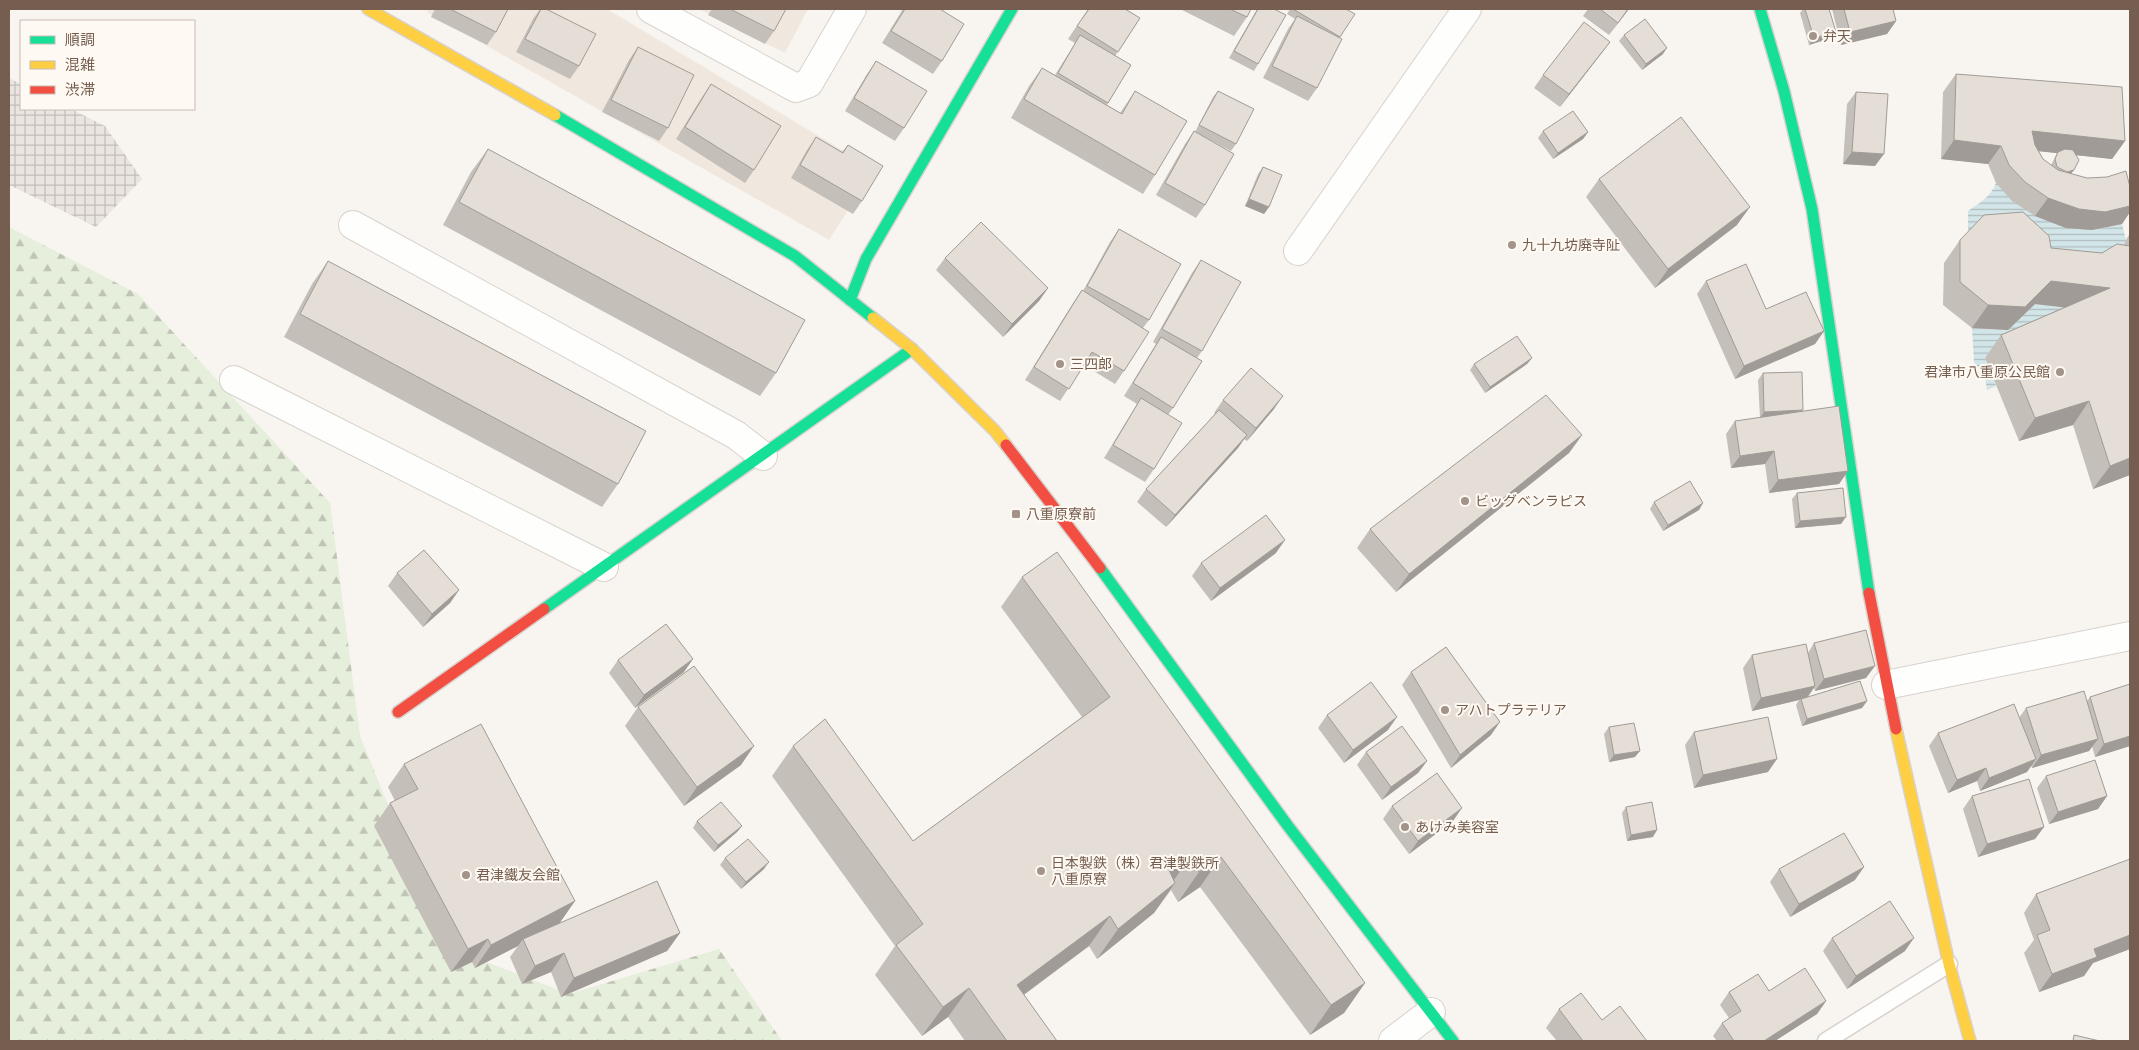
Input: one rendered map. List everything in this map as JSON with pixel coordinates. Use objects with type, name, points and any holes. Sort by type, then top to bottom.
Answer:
[{"type":"street","points":[[368,9],[397,16],[795,256],[912,349],[995,431],[1062,516],[1288,826],[1453,1041]]},
{"type":"street","points":[[651,9],[796,88],[809,83],[852,9]]},
{"type":"street","points":[[850,300],[866,259],[1012,9]]},
{"type":"street","points":[[1298,251],[1468,9]]},
{"type":"street","points":[[1760,9],[1784,91],[1812,209],[1867,580],[1886,685],[1950,964],[1970,1041]]},
{"type":"street","points":[[352,225],[736,435],[763,456]]},
{"type":"street","points":[[398,712],[912,349]]},
{"type":"street","points":[[234,380],[604,567]]},
{"type":"street","points":[[1886,685],[2130,636]]},
{"type":"street","points":[[1393,1041],[1431,1012]]},
{"type":"lane","points":[[1826,1041],[1950,964]]},
{"type":"shaded area","points":[[428,9],[607,9],[874,169],[829,240],[427,12]]},
{"type":"shaded area","points":[[699,9],[808,9],[785,53]]},
{"type":"shaded area","points":[[9,78],[20,84],[20,110],[73,110],[105,126],[142,179],[96,227],[9,185]]},
{"type":"shaded area","points":[[1996,183],[2092,230],[2122,224],[2126,240],[2116,269],[1968,238],[1968,211],[1988,196]]},
{"type":"shaded area","points":[[2035,304],[2094,311],[1985,358],[1996,386],[1987,390],[1985,378],[1974,362],[1972,328],[2008,330]]},
{"type":"green space","points":[[9,227],[138,294],[330,503],[360,736],[446,946],[569,994],[719,949],[782,1041],[9,1041]]},
{"type":"building","points":[[450,9],[508,9],[496,32]]},
{"type":"building","points":[[541,9],[546,9],[596,34],[579,66],[525,39]]},
{"type":"building","points":[[730,9],[786,9],[774,31]]},
{"type":"building","points":[[905,9],[940,9],[964,24],[942,61],[891,31]]},
{"type":"building","points":[[1089,9],[1125,9],[1140,18],[1118,52],[1077,26]]},
{"type":"building","points":[[1230,9],[1251,9],[1247,17]]},
{"type":"building","points":[[1258,9],[1274,9],[1286,15],[1258,64],[1234,51]]},
{"type":"building","points":[[1293,9],[1346,9],[1355,14],[1340,37]]},
{"type":"building","points":[[1600,9],[1628,9],[1618,23]]},
{"type":"building","points":[[1805,9],[1829,9],[1836,32],[1814,38]]},
{"type":"building","points":[[1844,9],[1893,9],[1896,21],[1850,32]]},
{"type":"building","points":[[1297,16],[1342,39],[1317,88],[1272,66]]},
{"type":"building","points":[[1645,19],[1667,48],[1646,64],[1624,35]]},
{"type":"building","points":[[1584,22],[1610,42],[1569,94],[1543,75]]},
{"type":"building","points":[[1080,35],[1131,65],[1108,103],[1058,73]]},
{"type":"building","points":[[638,47],[694,75],[668,128],[611,100]]},
{"type":"building","points":[[876,61],[927,91],[904,128],[854,98]]},
{"type":"building","points":[[1042,68],[1122,114],[1135,91],[1187,121],[1155,175],[1024,99]]},
{"type":"building","points":[[1956,74],[2122,87],[2125,141],[2032,131],[2035,145],[2043,159],[2058,170],[2087,178],[2107,177],[2126,171],[2130,187],[2130,206],[2105,212],[2079,209],[2048,198],[2025,182],[2009,165],[2001,146],[1954,140]]},
{"type":"building","points":[[711,84],[781,126],[754,170],[685,127]]},
{"type":"building","points":[[1218,91],[1254,109],[1236,144],[1199,125]]},
{"type":"building","points":[[1856,92],[1888,94],[1884,154],[1852,152]]},
{"type":"building","points":[[1573,111],[1588,132],[1558,153],[1543,131]]},
{"type":"building","points":[[1681,117],[1750,207],[1668,269],[1599,179]]},
{"type":"building","points":[[1194,131],[1234,154],[1205,205],[1165,183]]},
{"type":"building","points":[[816,137],[843,153],[848,145],[883,166],[862,201],[800,165]]},
{"type":"building","points":[[488,149],[805,320],[776,373],[459,202]]},
{"type":"building","points":[[2065,149],[2073,150],[2079,160],[2074,170],[2067,172],[2057,167],[2055,159],[2058,152]]},
{"type":"building","points":[[1263,167],[1282,175],[1269,207],[1249,199]]},
{"type":"building","name":"君津市八重原公民館","points":[[2023,212],[2049,236],[2051,248],[2102,253],[2117,244],[2130,246],[2130,458],[2110,466],[2089,401],[2035,418],[2001,335],[2110,288],[2051,281],[2025,307],[1988,305],[1960,282],[1960,240],[1984,215]]},
{"type":"building","points":[[981,222],[1048,288],[1012,324],[945,258]]},
{"type":"building","points":[[1119,229],[1181,264],[1149,320],[1087,286]]},
{"type":"building","points":[[1201,260],[1241,282],[1202,351],[1162,329]]},
{"type":"building","points":[[328,261],[646,431],[618,484],[300,314]]},
{"type":"building","points":[[1746,264],[1766,309],[1806,292],[1824,331],[1744,366],[1706,281]]},
{"type":"building","points":[[1082,290],[1149,332],[1124,371],[1092,352],[1069,389],[1034,367]]},
{"type":"building","points":[[1517,336],[1532,358],[1490,387],[1474,364]]},
{"type":"building","points":[[1161,337],[1202,361],[1173,408],[1133,383]]},
{"type":"building","points":[[1251,368],[1283,396],[1256,428],[1223,400]]},
{"type":"building","points":[[1802,372],[1803,410],[1764,412],[1763,373]]},
{"type":"building","name":"ビッグベンラピス","points":[[1546,395],[1582,435],[1409,574],[1370,529]]},
{"type":"building","points":[[1141,398],[1182,423],[1154,469],[1113,445]]},
{"type":"building","points":[[1839,406],[1848,471],[1778,480],[1774,451],[1740,456],[1735,421]]},
{"type":"building","points":[[1219,410],[1247,435],[1175,515],[1146,489]]},
{"type":"building","points":[[1690,481],[1703,503],[1668,525],[1654,502]]},
{"type":"building","points":[[1843,488],[1846,517],[1800,521],[1797,493]]},
{"type":"building","points":[[1266,515],[1285,540],[1220,588],[1201,563]]},
{"type":"building","points":[[424,550],[459,590],[432,614],[397,573]]},
{"type":"building","points":[[1057,552],[1365,983],[1331,1005],[1221,857],[1199,872],[1190,857],[1169,870],[1175,883],[1118,929],[1110,916],[1017,985],[1057,1041],[1007,1041],[969,988],[943,1007],[896,945],[923,924],[793,746],[825,719],[913,841],[1110,697],[1022,577]]},
{"type":"building","points":[[666,624],[693,659],[644,695],[618,660]]},
{"type":"building","points":[[1866,630],[1875,666],[1824,679],[1814,643]]},
{"type":"building","points":[[1806,644],[1815,686],[1761,698],[1752,655]]},
{"type":"building","name":"アハトプラテリア","points":[[1446,647],[1500,722],[1460,755],[1411,672]]},
{"type":"building","points":[[694,666],[754,746],[697,787],[638,707]]},
{"type":"building","points":[[1860,681],[1867,701],[1807,719],[1801,699]]},
{"type":"building","points":[[1371,682],[1397,717],[1353,750],[1327,715]]},
{"type":"building","points":[[2130,684],[2130,736],[2104,744],[2090,697]]},
{"type":"building","points":[[2084,691],[2098,739],[2041,755],[2026,708]]},
{"type":"building","points":[[2014,704],[2036,759],[1989,778],[1986,768],[1957,780],[1938,733]]},
{"type":"building","points":[[1768,717],[1777,759],[1703,775],[1694,732]]},
{"type":"building","points":[[1634,723],[1640,751],[1614,755],[1609,727]]},
{"type":"building","name":"君津鐵友会館","points":[[481,724],[575,901],[491,945],[488,939],[468,949],[390,803],[418,789],[404,764]]},
{"type":"building","points":[[1402,726],[1427,761],[1391,787],[1366,752]]},
{"type":"building","points":[[2095,760],[2107,796],[2058,812],[2046,776]]},
{"type":"building","points":[[1437,773],[1462,808],[1418,841],[1392,806]]},
{"type":"building","points":[[2029,779],[2044,827],[1987,844],[1972,796]]},
{"type":"building","points":[[721,802],[742,826],[718,845],[697,821]]},
{"type":"building","points":[[1652,802],[1657,830],[1631,835],[1626,807]]},
{"type":"building","points":[[1844,833],[1864,867],[1799,904],[1779,869]]},
{"type":"building","points":[[748,839],[769,862],[746,882],[725,858]]},
{"type":"building","points":[[2130,859],[2130,935],[2094,949],[2097,957],[2052,974],[2037,935],[2050,930],[2036,894]]},
{"type":"building","points":[[657,881],[680,933],[574,978],[564,953],[535,966],[523,939]]},
{"type":"building","points":[[1890,901],[1914,938],[1856,976],[1832,938]]},
{"type":"building","points":[[1805,968],[1826,1001],[1764,1041],[1734,1041],[1722,1023],[1741,1011],[1729,992],[1758,974],[1769,991]]},
{"type":"building","points":[[1581,993],[1602,1020],[1620,1006],[1647,1041],[1583,1041],[1559,1009]]},
{"type":"building","points":[[2074,1035],[2100,1041],[2073,1041]]},
{"type":"traffic: fast","points":[[850,300],[866,259],[1012,9]]},
{"type":"traffic: fast","points":[[1760,9],[1784,91],[1812,209],[1869,593]]},
{"type":"traffic: fast","points":[[555,115],[795,256],[873,318]]},
{"type":"traffic: fast","points":[[544,609],[912,349]]},
{"type":"traffic: fast","points":[[1100,568],[1288,826],[1453,1041]]},
{"type":"traffic: slow","points":[[368,9],[555,115]]},
{"type":"traffic: slow","points":[[873,318],[912,349],[995,431],[1006,445]]},
{"type":"traffic: slow","points":[[1896,729],[1949,964],[1970,1041]]},
{"type":"traffic: jam","points":[[1006,445],[1100,568]]},
{"type":"traffic: jam","points":[[1869,593],[1896,729]]},
{"type":"traffic: jam","points":[[398,712],[544,609]]},
{"type":"place","name":"弁天","points":[[1813,36]]},
{"type":"place","name":"九十九坊廃寺阯","points":[[1512,245]]},
{"type":"place","name":"三四郎","points":[[1060,364]]},
{"type":"place","name":"君津市八重原公民館","points":[[2060,372]]},
{"type":"place","name":"ビッグベンラピス","points":[[1465,501]]},
{"type":"place","name":"八重原寮前","points":[[1016,514]]},
{"type":"place","name":"アハトプラテリア","points":[[1445,710]]},
{"type":"place","name":"あけみ美容室","points":[[1405,827]]},
{"type":"place","name":"日本製鉄（株）君津製鉄所 八重原寮","points":[[1041,871]]},
{"type":"place","name":"君津鐵友会館","points":[[466,875]]}]
